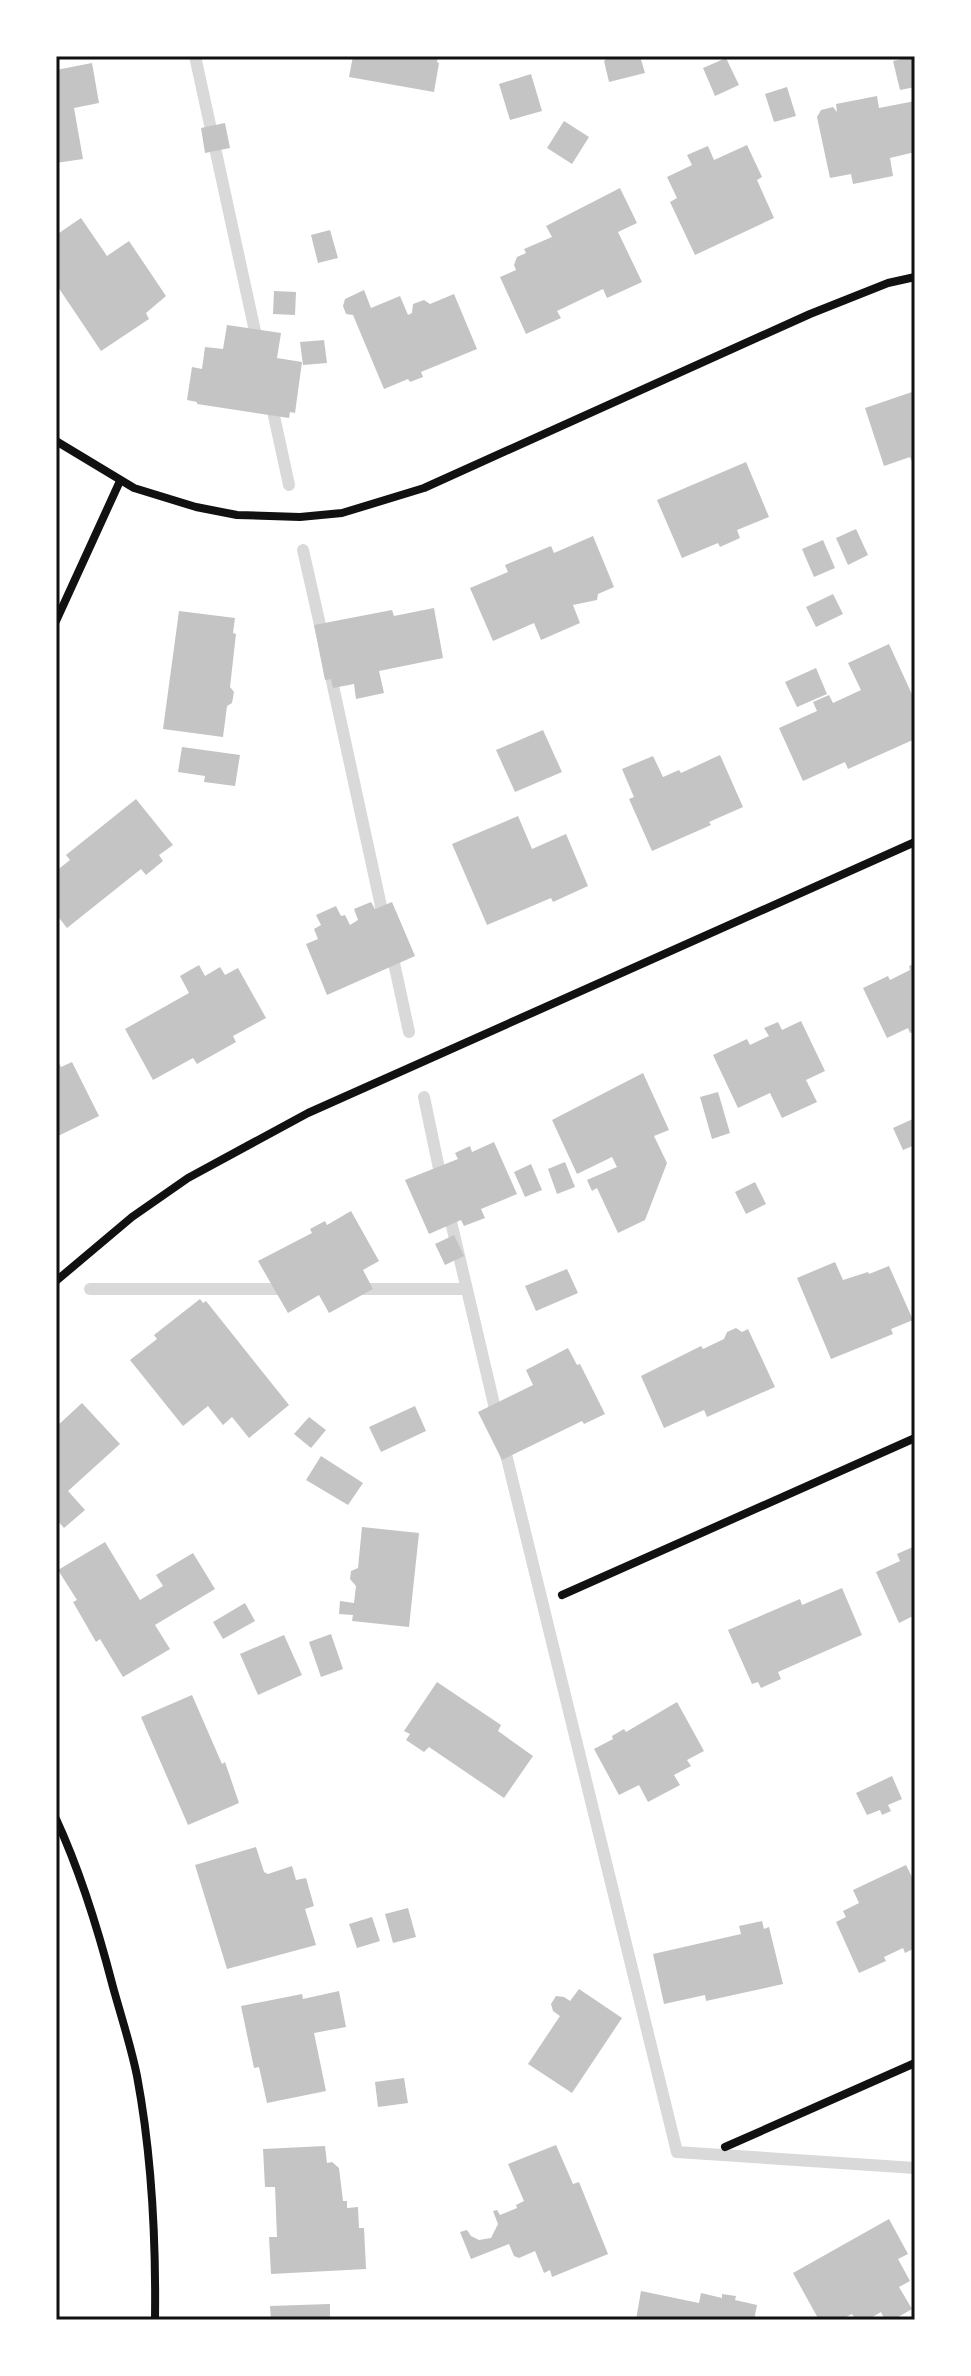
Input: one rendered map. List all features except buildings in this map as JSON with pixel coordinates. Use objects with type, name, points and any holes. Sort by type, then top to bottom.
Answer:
[{"type":"street","points":[[56,441],[134,488],[196,507],[237,515],[300,517],[342,513],[424,488],[810,314],[888,283],[915,277]]},
{"type":"street","points":[[56,621],[120,481]]},
{"type":"street","points":[[56,1281],[132,1217],[188,1178],[308,1113],[915,842]]},
{"type":"street","points":[[562,1595],[915,1438]]},
{"type":"street","points":[[56,1819],[78,1866],[97,1924],[137,2073],[146,2134],[156,2257],[155,2320]]},
{"type":"street","points":[[725,2147],[915,2063]]},
{"type":"waterway","points":[[195,56],[258,345]]},
{"type":"waterway","points":[[271,402],[289,485]]},
{"type":"waterway","points":[[303,550],[323,638]]},
{"type":"waterway","points":[[330,672],[384,920]]},
{"type":"waterway","points":[[391,949],[409,1032]]},
{"type":"waterway","points":[[424,1097],[442,1183]]},
{"type":"waterway","points":[[448,1209],[497,1417]]},
{"type":"waterway","points":[[90,1289],[287,1289]]},
{"type":"waterway","points":[[358,1289],[465,1289]]},
{"type":"waterway","points":[[503,1442],[677,2152],[915,2168]]}]
